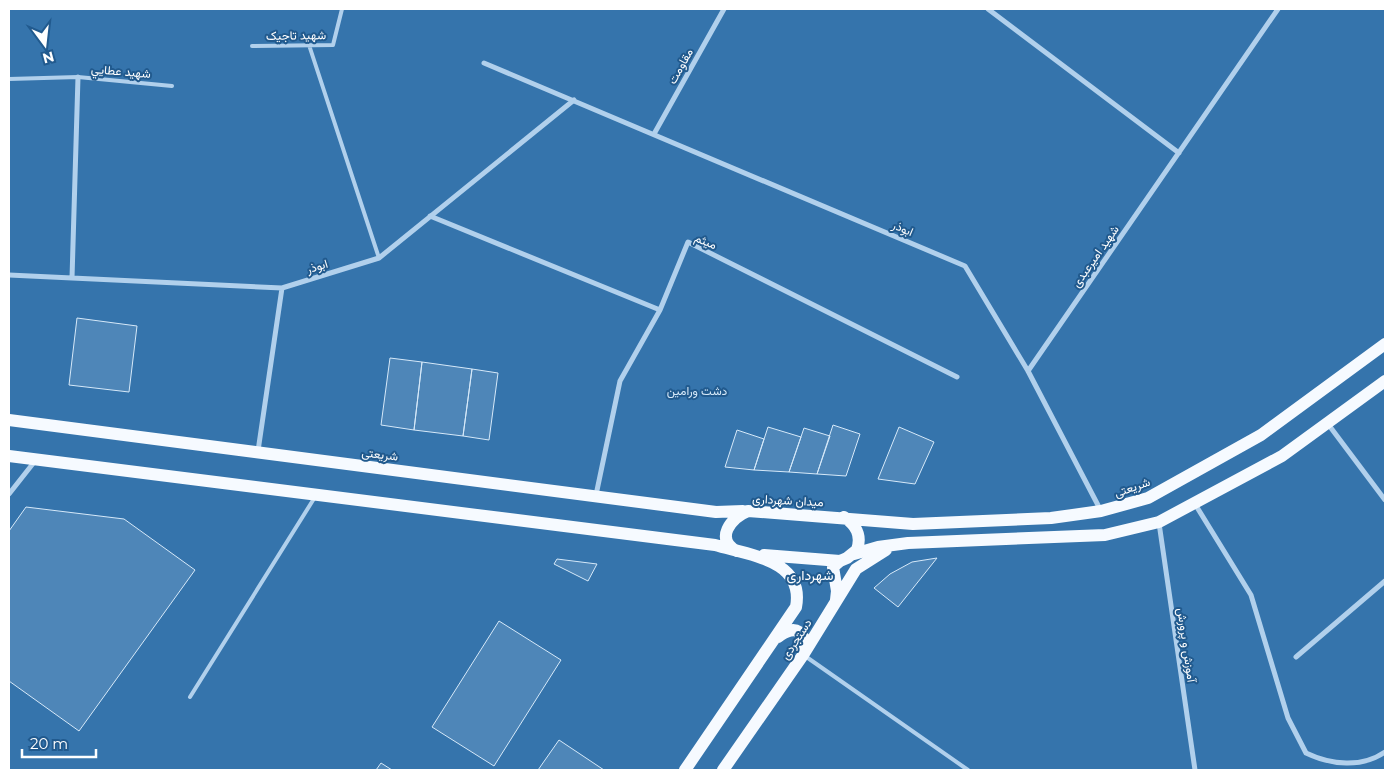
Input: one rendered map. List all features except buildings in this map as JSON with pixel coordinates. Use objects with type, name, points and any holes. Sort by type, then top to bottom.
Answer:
[{"type":"main road","name":"شریعتی","points":[[844,517],[913,524],[1051,518],[1102,511],[1148,498],[1261,435],[1385,344]]},
{"type":"main road","points":[[9,456],[715,545],[744,554],[847,558],[878,547],[908,543],[1105,535],[1159,522],[1282,456],[1385,381]]},
{"type":"main road","name":"شریعتی","points":[[9,420],[716,512],[748,511]]},
{"type":"main road","name":"میدان شهرداری","points":[[744,554],[733,549],[727,534],[730,522],[735,517],[748,511],[844,517]]},
{"type":"main road","points":[[834,604],[837,591],[834,567],[847,558],[859,544],[858,532],[844,517]]},
{"type":"main road","name":"دستجردی","points":[[723,770],[803,654],[849,578],[863,563],[887,550],[908,543]]},
{"type":"main road","name":"دستجردی","points":[[685,770],[796,608],[797,590],[789,575],[776,564],[744,554]]},
{"type":"main road","points":[[774,640],[784,633],[795,630],[802,634],[804,640],[803,654]]},
{"type":"street","name":"مقاومت","points":[[654,134],[724,9]]},
{"type":"street","points":[[988,9],[1179,152]]},
{"type":"street","name":"شهید امیرعبدی","points":[[1028,371],[1278,9]]},
{"type":"street","name":"ابوذر","points":[[484,62],[965,266],[1028,371],[1102,511]]},
{"type":"street","points":[[72,278],[78,77]]},
{"type":"street","name":"ابوذر","points":[[9,274],[282,288],[378,258],[574,100]]},
{"type":"street","points":[[430,216],[660,310]]},
{"type":"street","name":"میثم","points":[[596,495],[620,381],[660,310],[688,242],[958,378]]},
{"type":"street","points":[[258,452],[282,288]]},
{"type":"street","points":[[1327,423],[1385,500]]},
{"type":"street","points":[[9,494],[36,459]]},
{"type":"street","points":[[1194,503],[1251,595],[1288,718],[1306,753],[1332,762],[1354,764],[1376,759],[1385,752]]},
{"type":"street","name":"آموزش و پرورش","points":[[1159,522],[1195,770]]},
{"type":"street","points":[[1296,657],[1385,581]]},
{"type":"lane","name":"شهید تاجیک","points":[[252,46],[333,44],[342,9]]},
{"type":"lane","points":[[309,45],[378,258]]},
{"type":"lane","name":"شهيد عطايي","points":[[9,79],[78,77],[172,86]]},
{"type":"lane","points":[[190,697],[317,495]]},
{"type":"lane","points":[[803,654],[968,770]]},
{"type":"green space","name":"دشت ورامین","points":[[9,9],[1385,9],[1385,770],[9,770]]},
{"type":"district","name":"شهرداری","points":[[810,575]]}]
